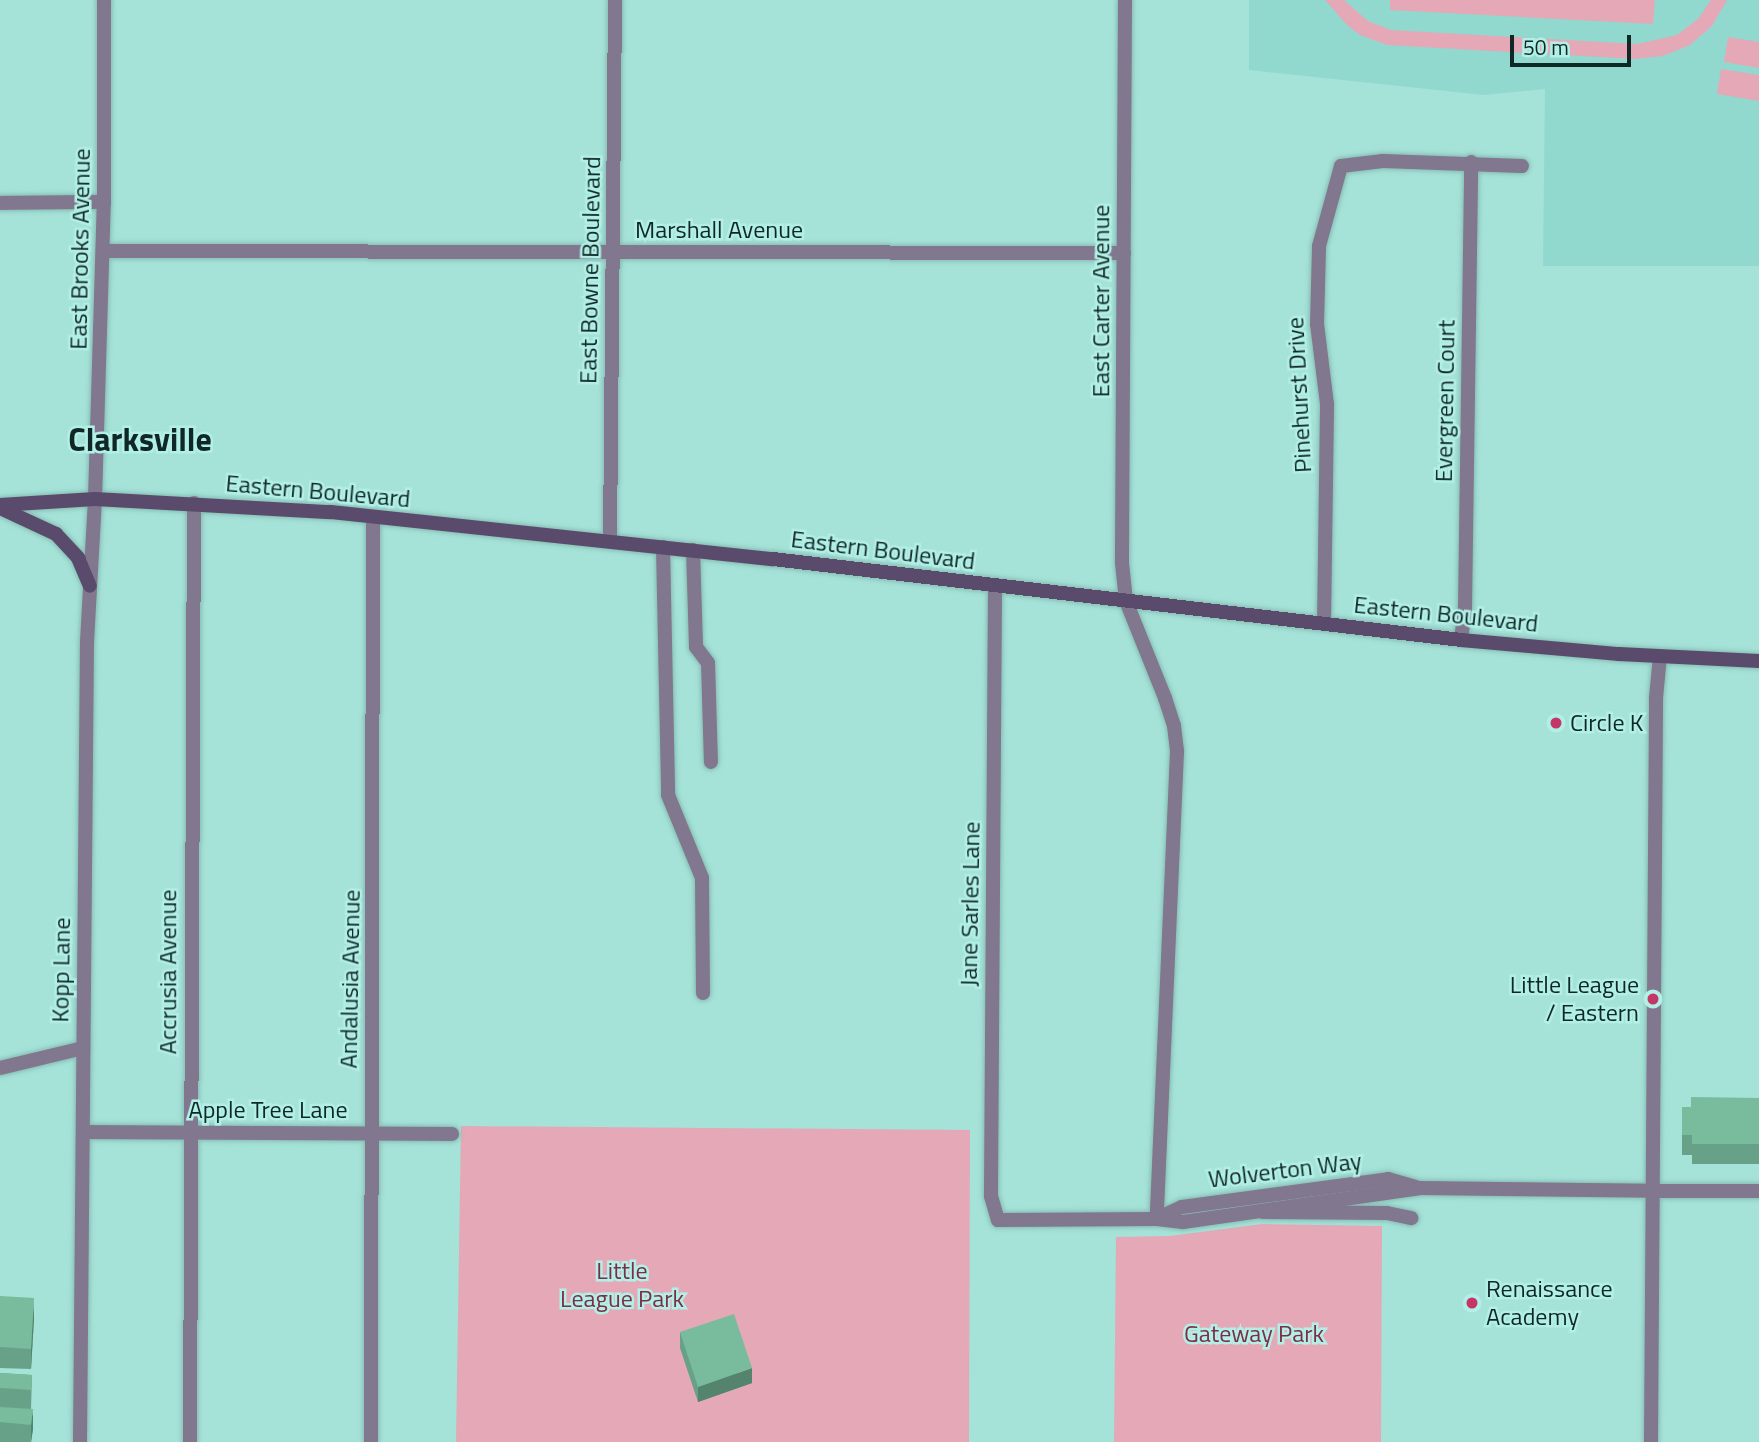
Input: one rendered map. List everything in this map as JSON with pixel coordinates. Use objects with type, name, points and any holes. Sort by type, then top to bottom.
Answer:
[{"type":"main road","name":"Eastern Boulevard","points":[[0,507],[94,499],[194,503],[373,517],[693,550],[1461,640],[1759,661]]},
{"type":"main road","points":[[0,507],[56,534],[78,558],[90,586]]},
{"type":"street","name":"East Brooks Avenue","points":[[94,499],[104,202],[104,0]]},
{"type":"street","name":"East Bowne Boulevard","points":[[610,541],[615,0]]},
{"type":"street","name":"East Carter Avenue","points":[[1125,0],[1122,563],[1126,601],[1165,698],[1174,726],[1177,752],[1157,1219]]},
{"type":"street","name":"Pinehurst Drive","points":[[1324,624],[1328,404],[1317,324],[1319,246],[1341,166],[1383,161],[1471,162]]},
{"type":"street","points":[[1471,162],[1522,166]]},
{"type":"street","name":"Evergreen Court","points":[[1461,640],[1465,609],[1471,162]]},
{"type":"street","points":[[0,203],[104,202]]},
{"type":"street","name":"Marshall Avenue","points":[[103,251],[1124,253]]},
{"type":"street","name":"Kopp Lane","points":[[80,1442],[83,1048],[90,586],[94,499]]},
{"type":"street","name":"Accrusia Avenue","points":[[190,1442],[194,503]]},
{"type":"street","name":"Andalusia Avenue","points":[[370,1442],[373,517]]},
{"type":"street","points":[[663,547],[668,795],[702,878],[703,993]]},
{"type":"street","points":[[693,550],[696,647],[708,663],[711,762]]},
{"type":"street","name":"Jane Sarles Lane","points":[[995,587],[991,1196],[998,1220]]},
{"type":"street","points":[[1651,1442],[1656,698],[1660,656]]},
{"type":"street","points":[[0,1068],[83,1048]]},
{"type":"street","name":"Apple Tree Lane","points":[[84,1132],[452,1134]]},
{"type":"street","name":"Wolverton Way","points":[[1157,1219],[1182,1207],[1388,1180],[1421,1188]]},
{"type":"street","name":"Wolverton Way","points":[[998,1220],[1087,1222],[1157,1219],[1182,1222],[1421,1188],[1759,1191]]},
{"type":"street","points":[[1263,1212],[1387,1213],[1411,1218]]},
{"type":"shaded area","points":[[1249,0],[1759,0],[1759,266],[1543,266],[1545,89],[1484,95],[1249,70]]},
{"type":"green space","points":[[1325,0],[1344,0],[1368,21],[1391,30],[1637,44],[1677,35],[1698,19],[1711,0],[1727,0],[1712,26],[1690,45],[1663,56],[1634,59],[1387,45],[1360,35],[1348,26]]},
{"type":"green space","points":[[1390,0],[1655,0],[1653,24],[1390,10]]},
{"type":"green space","points":[[1728,37],[1759,42],[1759,68],[1724,62]]},
{"type":"green space","points":[[1721,69],[1759,75],[1759,101],[1717,94]]},
{"type":"green space","name":"Little League Park","points":[[461,1126],[970,1130],[969,1442],[456,1442]]},
{"type":"green space","name":"Gateway Park","points":[[1262,1224],[1382,1226],[1381,1442],[1114,1442],[1116,1237],[1170,1236]]},
{"type":"building","points":[[1691,1097],[1759,1098],[1759,1144],[1692,1144],[1692,1135],[1682,1135],[1682,1107],[1691,1107]]},
{"type":"building","points":[[0,1296],[34,1298],[31,1349],[0,1347]]},
{"type":"building","points":[[734,1314],[752,1368],[698,1387],[680,1332]]},
{"type":"building","points":[[0,1373],[32,1375],[31,1390],[0,1388]]},
{"type":"building","points":[[0,1407],[33,1409],[31,1425],[0,1422]]},
{"type":"place","name":"Circle K","points":[[1556,723]]},
{"type":"place","name":"Little League / Eastern","points":[[1653,999]]},
{"type":"place","name":"Renaissance Academy","points":[[1472,1303]]},
{"type":"district","name":"Clarksville","points":[[140,439]]}]
